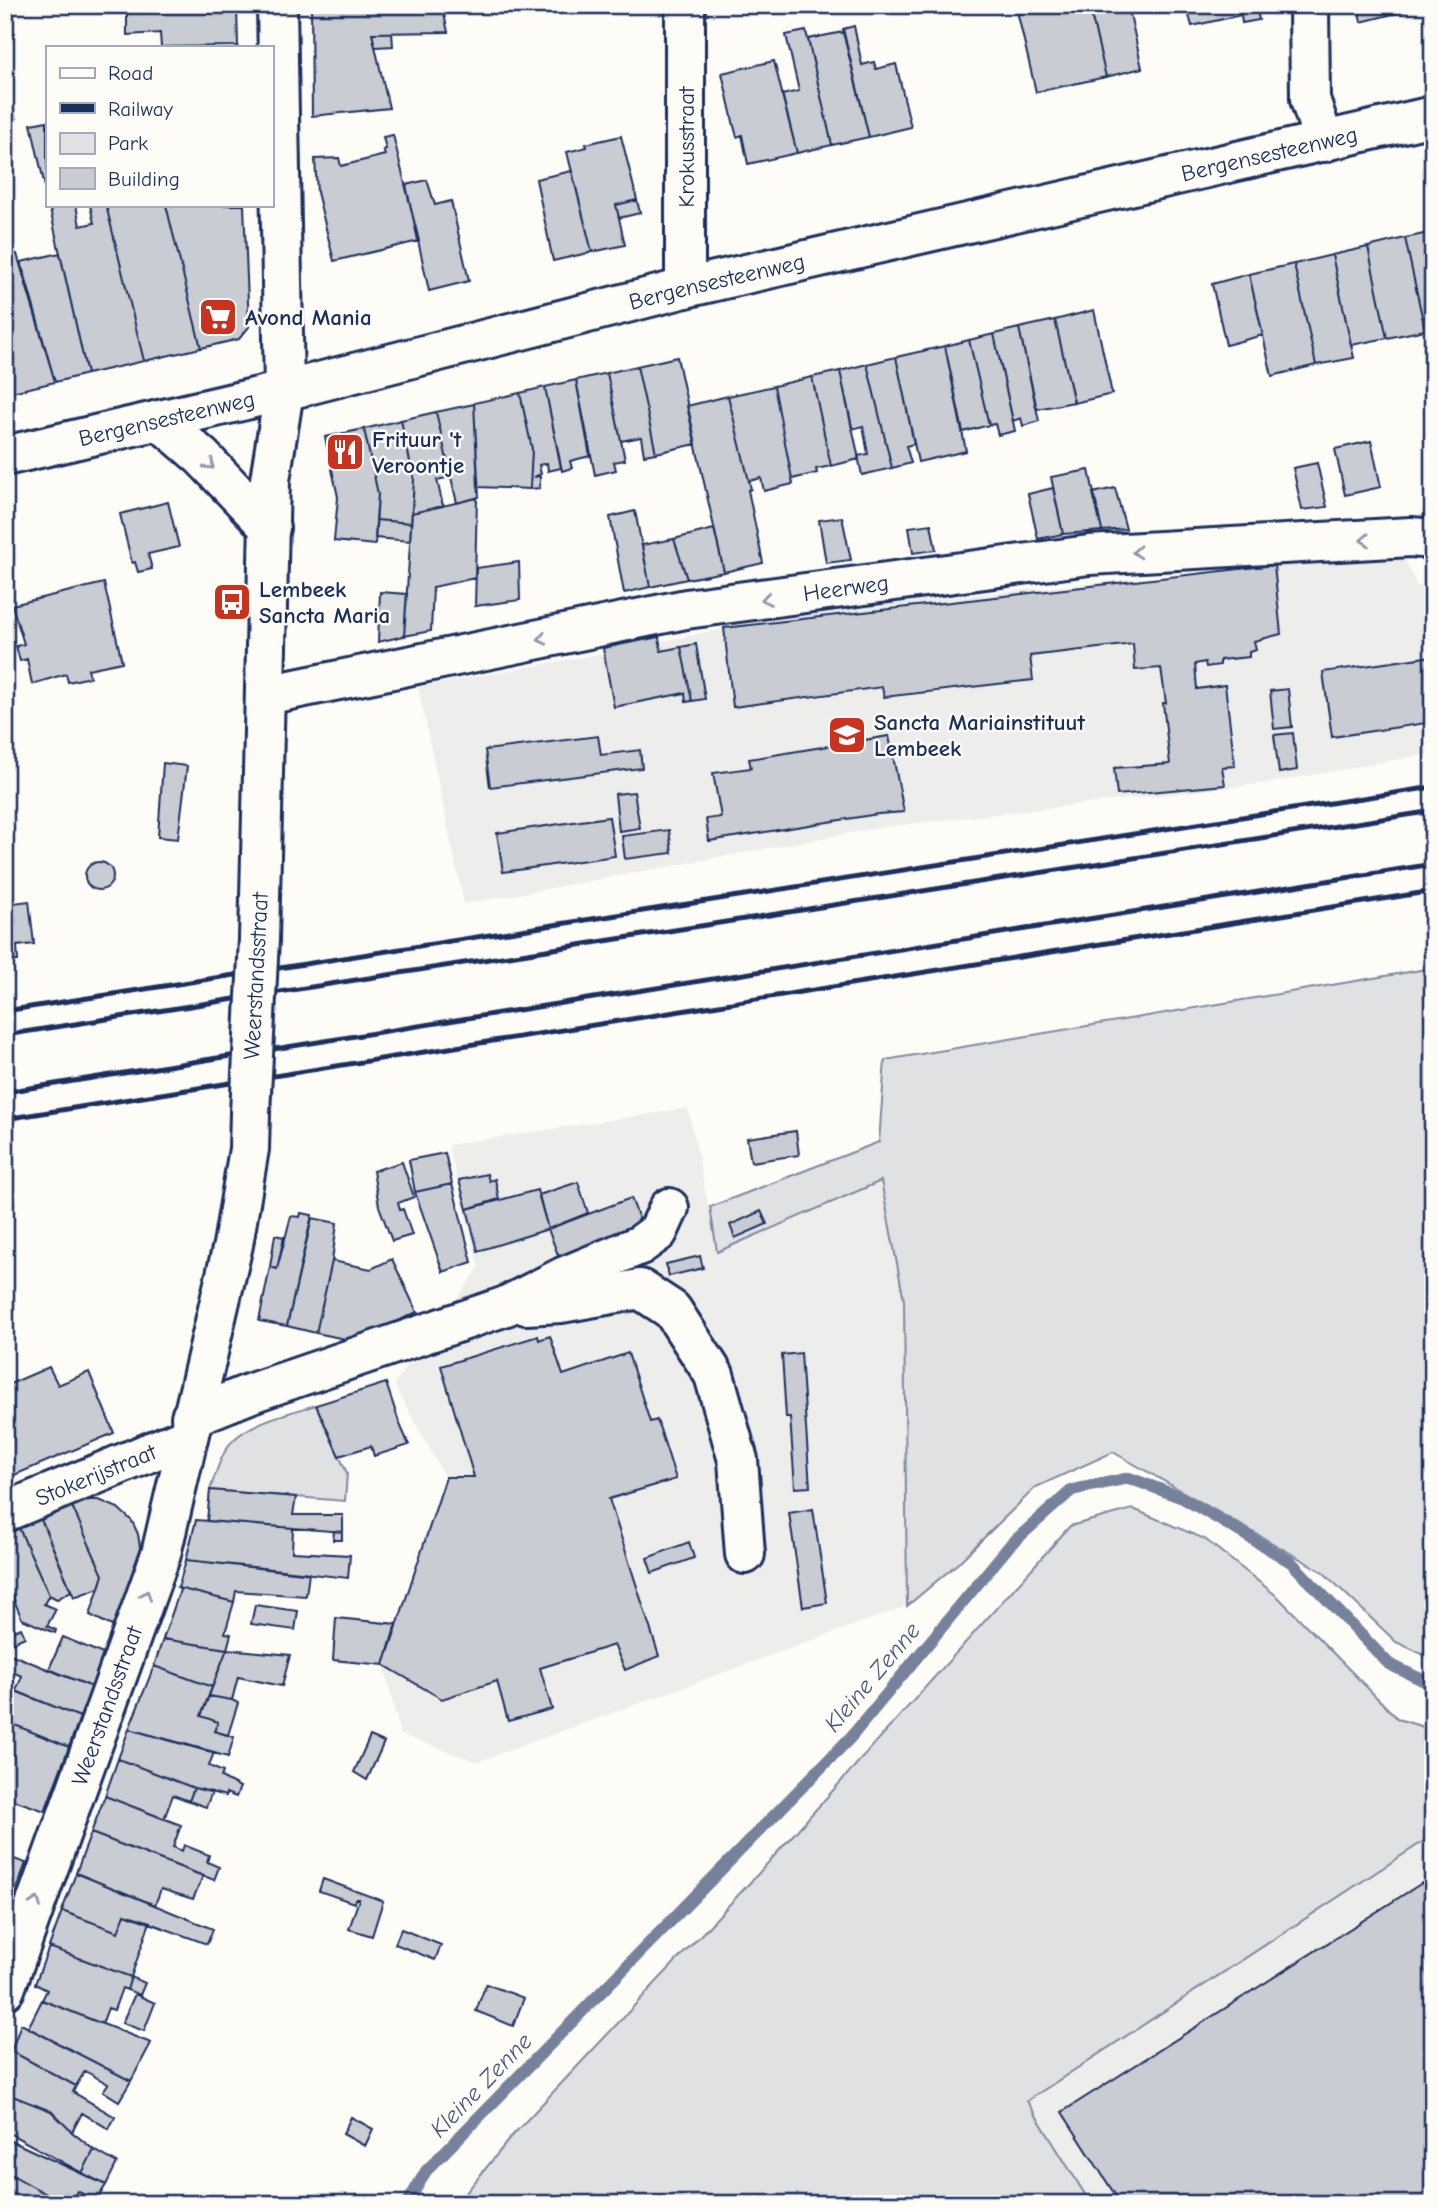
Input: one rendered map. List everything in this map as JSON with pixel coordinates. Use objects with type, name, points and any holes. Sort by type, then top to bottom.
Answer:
[{"type":"street","name":"Weerstandsstraat","points":[[5,1989],[161,1554],[233,1245],[249,1149],[259,939],[270,480],[284,391],[277,5]]},
{"type":"street","name":"Krokusstraat","points":[[685,5],[685,288]]},
{"type":"street","points":[[1309,5],[1310,99],[1324,142]]},
{"type":"street","name":"Bergensesteenweg","points":[[5,456],[284,391],[685,288],[1433,116]]},
{"type":"street","points":[[159,420],[202,457],[270,528]]},
{"type":"street","name":"Heerweg","points":[[266,695],[686,610],[1089,555],[1411,537],[1433,539]]},
{"type":"street","points":[[189,1427],[254,1392],[506,1306],[565,1276],[640,1245],[658,1232],[669,1208]]},
{"type":"street","points":[[506,1306],[561,1303],[640,1289],[672,1310],[714,1375],[738,1460],[745,1554]]},
{"type":"street","name":"Stokerijstraat","points":[[5,1512],[189,1427]]},
{"type":"shaded area","name":"Sancta Mariainstituut Lembeek","points":[[1403,556],[1417,586],[1433,584],[1433,753],[1269,783],[883,827],[464,904],[418,687],[811,611],[1274,565]]},
{"type":"shaded area","points":[[688,1108],[718,1252],[881,1180],[904,1300],[907,1606],[477,1762],[400,1734],[384,1665],[445,1477],[394,1384],[479,1268],[448,1145]]},
{"type":"shaded area","points":[[1433,1835],[1433,2204],[1091,2204],[1026,2101]]},
{"type":"green space","points":[[1433,968],[1433,1659],[1396,1642],[1323,1572],[1113,1452],[1036,1487],[957,1564],[907,1606],[904,1300],[881,1181],[717,1252],[710,1207],[879,1142],[885,1060]]},
{"type":"green space","points":[[316,1405],[347,1473],[345,1501],[210,1490],[222,1458],[234,1439],[267,1420]]},
{"type":"green space","points":[[1133,1509],[1205,1539],[1278,1597],[1398,1719],[1433,1730],[1433,1835],[1027,2101],[1091,2204],[457,2204],[511,2137],[758,1874],[1070,1526]]},
{"type":"building","points":[[144,5],[237,5],[237,7],[145,10]]},
{"type":"building","points":[[311,5],[442,5],[448,32],[372,33],[389,108],[312,116]]},
{"type":"building","points":[[1041,5],[1089,5],[1106,77],[1036,92],[1017,11]]},
{"type":"building","points":[[1111,5],[1128,5],[1142,68],[1106,77],[1090,10]]},
{"type":"building","points":[[1186,5],[1256,5],[1259,20],[1242,23],[1241,15],[1192,26]]},
{"type":"building","points":[[1358,5],[1416,5],[1417,8],[1361,22]]},
{"type":"building","points":[[237,7],[238,46],[161,46],[160,33],[127,35],[127,11]]},
{"type":"building","points":[[854,26],[862,65],[874,62],[876,69],[896,64],[911,127],[869,137],[843,29]]},
{"type":"building","points":[[806,31],[832,145],[797,153],[782,95],[799,91],[786,35]]},
{"type":"building","points":[[843,32],[869,137],[832,145],[808,39]]},
{"type":"building","points":[[372,33],[392,33],[393,46],[375,47]]},
{"type":"building","points":[[774,61],[797,153],[748,164],[742,135],[737,137],[722,73]]},
{"type":"building","points":[[12,103],[16,121],[5,123],[5,105]]},
{"type":"building","points":[[46,121],[46,192],[31,124]]},
{"type":"building","points":[[393,135],[419,241],[334,261],[317,192],[315,159],[339,158],[341,166],[385,155],[383,137]]},
{"type":"building","points":[[621,136],[637,200],[616,205],[625,245],[592,252],[567,152],[587,147],[586,144]]},
{"type":"building","points":[[572,171],[592,252],[553,261],[536,179]]},
{"type":"building","points":[[427,180],[435,205],[451,201],[469,281],[429,291],[406,185]]},
{"type":"building","points":[[637,200],[640,213],[619,218],[616,205]]},
{"type":"building","points":[[49,206],[76,206],[80,226],[94,223],[90,206],[106,206],[144,361],[87,374]]},
{"type":"building","points":[[106,206],[166,206],[201,348],[144,361]]},
{"type":"building","points":[[166,206],[244,206],[249,327],[239,339],[201,348]]},
{"type":"building","points":[[1433,232],[1433,328],[1425,330],[1405,238]]},
{"type":"building","points":[[1405,238],[1425,330],[1387,338],[1368,247]]},
{"type":"building","points":[[1368,247],[1387,338],[1351,345],[1332,255]]},
{"type":"building","points":[[60,253],[87,374],[55,382],[21,262]]},
{"type":"building","points":[[17,254],[55,382],[12,392],[5,363],[5,257]]},
{"type":"building","points":[[1332,255],[1354,358],[1316,365],[1294,264]]},
{"type":"building","points":[[1294,264],[1316,365],[1272,376],[1249,274]]},
{"type":"building","points":[[1249,274],[1263,335],[1226,345],[1212,284]]},
{"type":"building","points":[[1094,310],[1112,394],[1074,403],[1055,320]]},
{"type":"building","points":[[1055,320],[1074,402],[1037,409],[1019,328]]},
{"type":"building","points":[[1019,328],[1039,421],[1023,426],[1021,418],[1013,421],[994,334]]},
{"type":"building","points":[[994,334],[1015,431],[998,435],[995,424],[989,425],[969,340]]},
{"type":"building","points":[[969,340],[989,425],[963,432],[945,346]]},
{"type":"building","points":[[945,346],[966,451],[918,462],[896,357]]},
{"type":"building","points":[[677,357],[696,444],[656,453],[637,366]]},
{"type":"building","points":[[896,357],[914,444],[906,446],[911,463],[892,468],[867,364]]},
{"type":"building","points":[[5,363],[12,392],[5,394]]},
{"type":"building","points":[[867,364],[892,468],[862,475],[858,456],[868,454],[863,426],[852,429],[840,371]]},
{"type":"building","points":[[637,366],[656,453],[644,455],[641,437],[621,441],[607,373]]},
{"type":"building","points":[[840,371],[859,459],[831,466],[812,377]]},
{"type":"building","points":[[607,373],[625,460],[614,462],[616,470],[595,475],[576,380]]},
{"type":"building","points":[[812,377],[831,466],[816,469],[817,473],[792,479],[774,386]]},
{"type":"building","points":[[576,380],[590,456],[570,461],[572,468],[562,471],[545,387]]},
{"type":"building","points":[[774,386],[793,484],[764,491],[761,478],[749,481],[728,396]]},
{"type":"building","points":[[545,387],[561,468],[548,471],[547,463],[539,465],[541,474],[534,477],[540,476],[540,488],[530,489],[532,449],[520,393]]},
{"type":"building","points":[[520,393],[532,449],[530,489],[478,487],[474,403]]},
{"type":"building","points":[[728,396],[751,489],[748,490],[763,563],[724,572],[687,406]]},
{"type":"building","points":[[474,404],[479,497],[457,503],[436,412]]},
{"type":"building","points":[[436,412],[451,477],[437,480],[443,506],[412,513],[414,480],[401,420]]},
{"type":"building","points":[[401,420],[414,480],[411,523],[376,520],[378,494],[364,429]]},
{"type":"building","points":[[364,429],[378,494],[375,545],[334,541],[338,497],[325,437]]},
{"type":"building","points":[[1371,441],[1381,487],[1345,495],[1335,449]]},
{"type":"building","points":[[1317,463],[1327,507],[1302,510],[1293,468]]},
{"type":"building","points":[[1089,470],[1102,531],[1063,534],[1051,477]]},
{"type":"building","points":[[1053,488],[1063,534],[1038,539],[1028,494]]},
{"type":"building","points":[[1115,488],[1126,529],[1102,531],[1093,493]]},
{"type":"building","points":[[477,498],[475,578],[433,587],[431,631],[404,636],[412,513]]},
{"type":"building","points":[[168,502],[179,547],[148,554],[152,569],[138,572],[135,562],[132,563],[120,514]]},
{"type":"building","points":[[635,511],[650,587],[624,593],[610,517]]},
{"type":"building","points":[[842,517],[851,560],[826,563],[819,520]]},
{"type":"building","points":[[376,520],[411,523],[410,541],[375,538]]},
{"type":"building","points":[[931,524],[936,550],[913,553],[909,527]]},
{"type":"building","points":[[714,529],[724,572],[687,579],[674,539]]},
{"type":"building","points":[[674,539],[687,579],[650,587],[642,545]]},
{"type":"building","points":[[519,562],[520,600],[475,606],[476,568]]},
{"type":"building","points":[[1274,565],[1281,634],[1254,641],[1256,650],[1249,652],[1249,657],[1220,660],[1220,665],[1206,667],[1205,662],[1195,664],[1197,689],[1225,685],[1235,766],[1222,767],[1225,785],[1117,795],[1114,768],[1170,764],[1161,668],[1135,670],[1133,644],[1030,656],[1033,680],[884,697],[882,687],[733,707],[724,628]]},
{"type":"building","points":[[104,583],[122,662],[88,669],[90,677],[68,682],[66,674],[32,684],[27,659],[20,661],[16,646],[24,644],[12,605]]},
{"type":"building","points":[[380,592],[407,594],[404,636],[378,642]]},
{"type":"building","points":[[659,637],[661,651],[681,647],[692,701],[686,702],[685,693],[614,707],[603,648]]},
{"type":"building","points":[[696,644],[705,699],[692,701],[681,647]]},
{"type":"building","points":[[1433,656],[1433,722],[1332,737],[1323,672]]},
{"type":"building","points":[[1288,689],[1292,727],[1274,729],[1270,691]]},
{"type":"building","points":[[1293,733],[1297,770],[1279,773],[1274,735]]},
{"type":"building","points":[[598,736],[601,755],[640,750],[642,768],[490,787],[485,750]]},
{"type":"building","points":[[889,736],[904,812],[709,841],[706,819],[721,817],[713,773],[751,768],[749,759]]},
{"type":"building","points":[[163,763],[187,766],[178,839],[158,837]]},
{"type":"building","points":[[634,792],[640,828],[619,831],[615,794]]},
{"type":"building","points":[[609,817],[615,856],[503,872],[497,833]]},
{"type":"building","points":[[669,830],[672,853],[625,859],[622,836]]},
{"type":"building","points":[[99,862],[109,866],[113,876],[109,886],[99,890],[89,886],[85,876],[89,866]]},
{"type":"building","points":[[29,901],[34,944],[17,946],[18,961],[12,961],[10,923],[15,922],[13,903]]},
{"type":"building","points":[[5,923],[10,923],[12,961],[5,962]]},
{"type":"building","points":[[796,1131],[799,1155],[751,1162],[747,1138]]},
{"type":"building","points":[[445,1153],[452,1184],[415,1192],[409,1160]]},
{"type":"building","points":[[402,1162],[414,1197],[398,1203],[400,1210],[403,1209],[412,1235],[392,1241],[379,1206],[373,1171]]},
{"type":"building","points":[[487,1174],[489,1181],[495,1179],[499,1199],[467,1209],[459,1180]]},
{"type":"building","points":[[578,1182],[588,1213],[548,1229],[539,1195]]},
{"type":"building","points":[[452,1184],[472,1262],[443,1272],[415,1192]]},
{"type":"building","points":[[537,1190],[548,1229],[478,1251],[467,1209]]},
{"type":"building","points":[[631,1198],[643,1229],[560,1260],[548,1229]]},
{"type":"building","points":[[761,1211],[767,1224],[735,1238],[730,1225]]},
{"type":"building","points":[[301,1213],[312,1215],[287,1326],[259,1321],[270,1267],[277,1269],[291,1216],[300,1217]]},
{"type":"building","points":[[312,1218],[337,1223],[332,1261],[316,1333],[287,1326]]},
{"type":"building","points":[[275,1235],[284,1237],[277,1269],[270,1267]]},
{"type":"building","points":[[700,1256],[703,1268],[669,1276],[666,1264]]},
{"type":"building","points":[[392,1259],[417,1312],[375,1332],[345,1339],[316,1333],[332,1261],[371,1269]]},
{"type":"building","points":[[538,1336],[539,1340],[550,1336],[563,1375],[628,1353],[650,1422],[657,1420],[676,1479],[609,1499],[659,1656],[625,1670],[614,1645],[540,1668],[552,1709],[508,1721],[497,1681],[442,1699],[384,1665],[446,1477],[474,1477],[441,1366]]},
{"type":"building","points":[[801,1353],[810,1487],[795,1488],[782,1355]]},
{"type":"building","points":[[49,1367],[58,1385],[89,1372],[114,1433],[5,1479],[5,1379],[10,1384]]},
{"type":"building","points":[[386,1383],[409,1445],[374,1456],[371,1446],[339,1456],[316,1405]]},
{"type":"building","points":[[210,1490],[296,1497],[293,1515],[343,1515],[343,1532],[207,1521]]},
{"type":"building","points":[[84,1500],[99,1500],[118,1508],[132,1521],[138,1534],[138,1560],[114,1627],[90,1615],[103,1575],[71,1504]]},
{"type":"building","points":[[71,1504],[103,1575],[99,1588],[74,1597],[40,1517]]},
{"type":"building","points":[[813,1509],[827,1603],[803,1607],[789,1513]]},
{"type":"building","points":[[40,1517],[71,1591],[57,1599],[49,1595],[19,1528]]},
{"type":"building","points":[[196,1520],[293,1528],[292,1552],[350,1555],[348,1578],[186,1560]]},
{"type":"building","points":[[19,1528],[49,1595],[44,1604],[56,1609],[47,1626],[56,1630],[55,1633],[22,1619],[5,1579],[5,1534]]},
{"type":"building","points":[[334,1531],[342,1532],[342,1540],[333,1540]]},
{"type":"building","points":[[689,1542],[694,1558],[652,1573],[647,1558]]},
{"type":"building","points":[[186,1560],[309,1573],[306,1596],[236,1591],[234,1602],[178,1588]]},
{"type":"building","points":[[5,1579],[11,1594],[5,1597]]},
{"type":"building","points":[[178,1588],[234,1602],[225,1633],[231,1634],[227,1649],[163,1639],[180,1590]]},
{"type":"building","points":[[255,1605],[298,1611],[295,1630],[251,1624]]},
{"type":"building","points":[[5,1611],[14,1631],[21,1628],[25,1637],[5,1646]]},
{"type":"building","points":[[336,1618],[396,1624],[384,1665],[333,1660]]},
{"type":"building","points":[[63,1637],[103,1654],[92,1687],[49,1669]]},
{"type":"building","points":[[163,1639],[227,1649],[212,1687],[154,1666]]},
{"type":"building","points":[[227,1649],[290,1655],[282,1686],[238,1677],[232,1700],[209,1696]]},
{"type":"building","points":[[5,1652],[92,1687],[80,1717],[16,1691],[22,1676],[5,1669]]},
{"type":"building","points":[[154,1666],[212,1687],[201,1716],[218,1722],[214,1731],[234,1737],[228,1757],[129,1729]]},
{"type":"building","points":[[5,1687],[80,1717],[69,1747],[5,1721]]},
{"type":"building","points":[[209,1696],[238,1703],[228,1735],[214,1731],[218,1722],[201,1716]]},
{"type":"building","points":[[5,1721],[69,1747],[45,1811],[5,1797]]},
{"type":"building","points":[[129,1729],[214,1752],[209,1766],[223,1772],[221,1777],[240,1787],[236,1797],[194,1788],[118,1759]]},
{"type":"building","points":[[370,1736],[384,1742],[367,1780],[354,1772]]},
{"type":"building","points":[[118,1759],[194,1788],[189,1801],[173,1795],[164,1819],[105,1796]]},
{"type":"building","points":[[194,1788],[212,1792],[206,1807],[189,1801]]},
{"type":"building","points":[[105,1796],[181,1825],[173,1847],[182,1851],[184,1845],[209,1855],[207,1862],[219,1867],[214,1880],[91,1833]]},
{"type":"building","points":[[91,1833],[203,1876],[193,1899],[161,1889],[155,1905],[76,1873]]},
{"type":"building","points":[[5,1856],[26,1863],[6,1916],[5,1916]]},
{"type":"building","points":[[76,1873],[213,1929],[207,1944],[125,1914],[118,1932],[62,1911]]},
{"type":"building","points":[[1433,1876],[1433,2204],[1121,2204],[1062,2112]]},
{"type":"building","points":[[323,1879],[383,1901],[372,1936],[349,1929],[359,1899],[355,1899],[354,1903],[319,1891]]},
{"type":"building","points":[[62,1911],[118,1932],[125,1914],[150,1922],[131,1977],[49,1947]]},
{"type":"building","points":[[401,1929],[441,1945],[435,1960],[395,1944]]},
{"type":"building","points":[[49,1947],[131,1977],[127,1990],[122,1988],[114,2010],[108,2008],[102,2024],[42,2000],[47,1990],[35,1984]]},
{"type":"building","points":[[131,1977],[145,1983],[140,1995],[127,1990]]},
{"type":"building","points":[[486,1984],[524,1998],[513,2026],[476,2011]]},
{"type":"building","points":[[135,1994],[155,2003],[144,2031],[122,2023]]},
{"type":"building","points":[[42,2000],[151,2043],[131,2081],[28,2028]]},
{"type":"building","points":[[21,2024],[131,2081],[119,2101],[103,2091],[108,2084],[85,2071],[76,2086],[11,2051]]},
{"type":"building","points":[[11,2051],[76,2086],[73,2092],[115,2117],[109,2129],[82,2113],[72,2132],[51,2111],[5,2093],[5,2065]]},
{"type":"building","points":[[5,2093],[51,2111],[94,2150],[82,2173],[5,2131]]},
{"type":"building","points":[[351,2117],[373,2129],[365,2146],[343,2134]]},
{"type":"building","points":[[5,2138],[106,2185],[96,2201],[77,2191],[71,2204],[64,2204],[5,2171]]},
{"type":"building","points":[[94,2150],[117,2163],[106,2185],[82,2173]]},
{"type":"building","points":[[5,2171],[64,2204],[15,2204],[5,2199]]},
{"type":"waterway","name":"Kleine Zenne","points":[[407,2204],[426,2171],[851,1737],[1010,1545],[1072,1490],[1129,1478],[1183,1498],[1291,1562],[1389,1664],[1433,1685]]},
{"type":"railway","points":[[5,1011],[1433,787]]},
{"type":"railway","points":[[5,1035],[1433,811]]},
{"type":"railway","points":[[5,1092],[1433,864]]},
{"type":"railway","points":[[5,1119],[1433,891]]},
{"type":"place","name":"Avond Mania","points":[[218,317]]},
{"type":"place","name":"Frituur 't Veroontje","points":[[345,452]]},
{"type":"place","name":"Lembeek Sancta Maria","points":[[232,602]]},
{"type":"place","name":"Sancta Mariainstituut Lembeek","points":[[847,735]]}]
